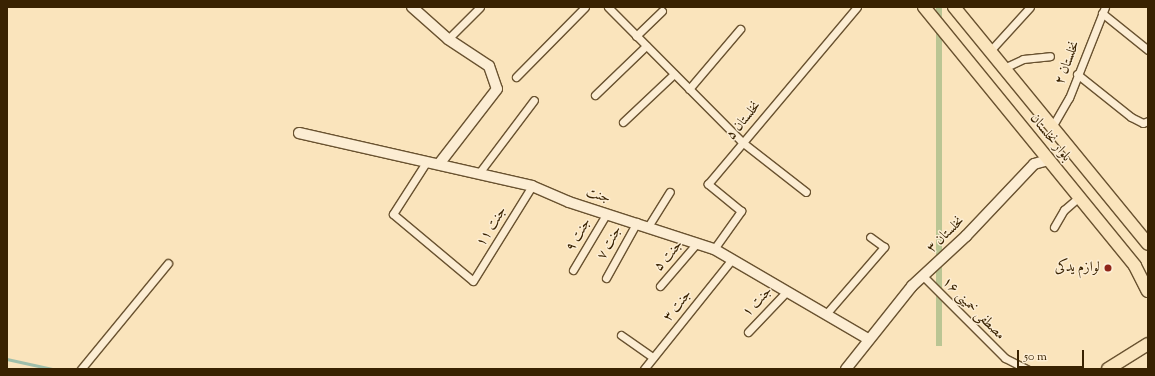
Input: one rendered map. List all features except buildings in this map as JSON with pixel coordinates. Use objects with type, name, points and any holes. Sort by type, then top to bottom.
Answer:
[{"type":"main road","name":"بلوار نخلستان","points":[[924,7],[1135,266],[1147,287]]},
{"type":"main road","name":"بلوار نخلستان","points":[[954,7],[1148,244]]},
{"type":"main road","points":[[1108,369],[1148,344]]},
{"type":"street","points":[[412,7],[448,39],[489,66],[496,89],[439,164]]},
{"type":"street","points":[[448,39],[480,7]]},
{"type":"street","points":[[516,77],[585,7]]},
{"type":"street","name":"نخلستان ۵","points":[[714,249],[741,211],[708,184],[857,7]]},
{"type":"street","points":[[990,51],[1030,7]]},
{"type":"street","points":[[613,9],[636,36],[742,142],[806,192]]},
{"type":"street","points":[[1104,10],[1148,50]]},
{"type":"street","name":"نخلستان ۲","points":[[1052,127],[1077,74],[1104,10]]},
{"type":"street","points":[[636,36],[662,11]]},
{"type":"street","points":[[689,89],[740,29]]},
{"type":"street","points":[[595,95],[646,46]]},
{"type":"street","points":[[1004,68],[1023,60],[1050,56]]},
{"type":"street","points":[[623,122],[674,74]]},
{"type":"street","points":[[1077,74],[1131,117],[1143,123],[1148,121]]},
{"type":"street","points":[[479,173],[534,100]]},
{"type":"street","name":"جنت","points":[[299,133],[532,186],[607,213],[649,225],[714,249],[787,290],[868,339]]},
{"type":"street","name":"نخلستان ۳","points":[[846,369],[868,339],[923,276],[966,236],[1034,164],[1048,160]]},
{"type":"street","name":"جنت ۱۱","points":[[427,161],[393,214],[473,281],[532,186]]},
{"type":"street","points":[[649,225],[670,192]]},
{"type":"street","points":[[1054,226],[1064,210],[1079,198]]},
{"type":"street","name":"جنت ۹","points":[[573,270],[607,213]]},
{"type":"street","name":"جنت ۷","points":[[606,278],[637,222]]},
{"type":"street","points":[[826,314],[884,247],[870,236]]},
{"type":"street","name":"جنت ۵","points":[[660,286],[697,243]]},
{"type":"street","name":"جنت ۳","points":[[644,369],[732,259]]},
{"type":"street","points":[[81,369],[168,263]]},
{"type":"street","name":"مصطفی خمینی ۱۶","points":[[923,276],[1005,358],[1027,369]]},
{"type":"street","name":"جنت ۱","points":[[748,332],[787,290]]},
{"type":"street","points":[[621,335],[653,357]]},
{"type":"green space","points":[[936,7],[942,7],[942,346],[936,346]]},
{"type":"waterway","points":[[7,359],[52,369]]},
{"type":"place","name":"لوازم یدکی","points":[[1108,268]]}]
